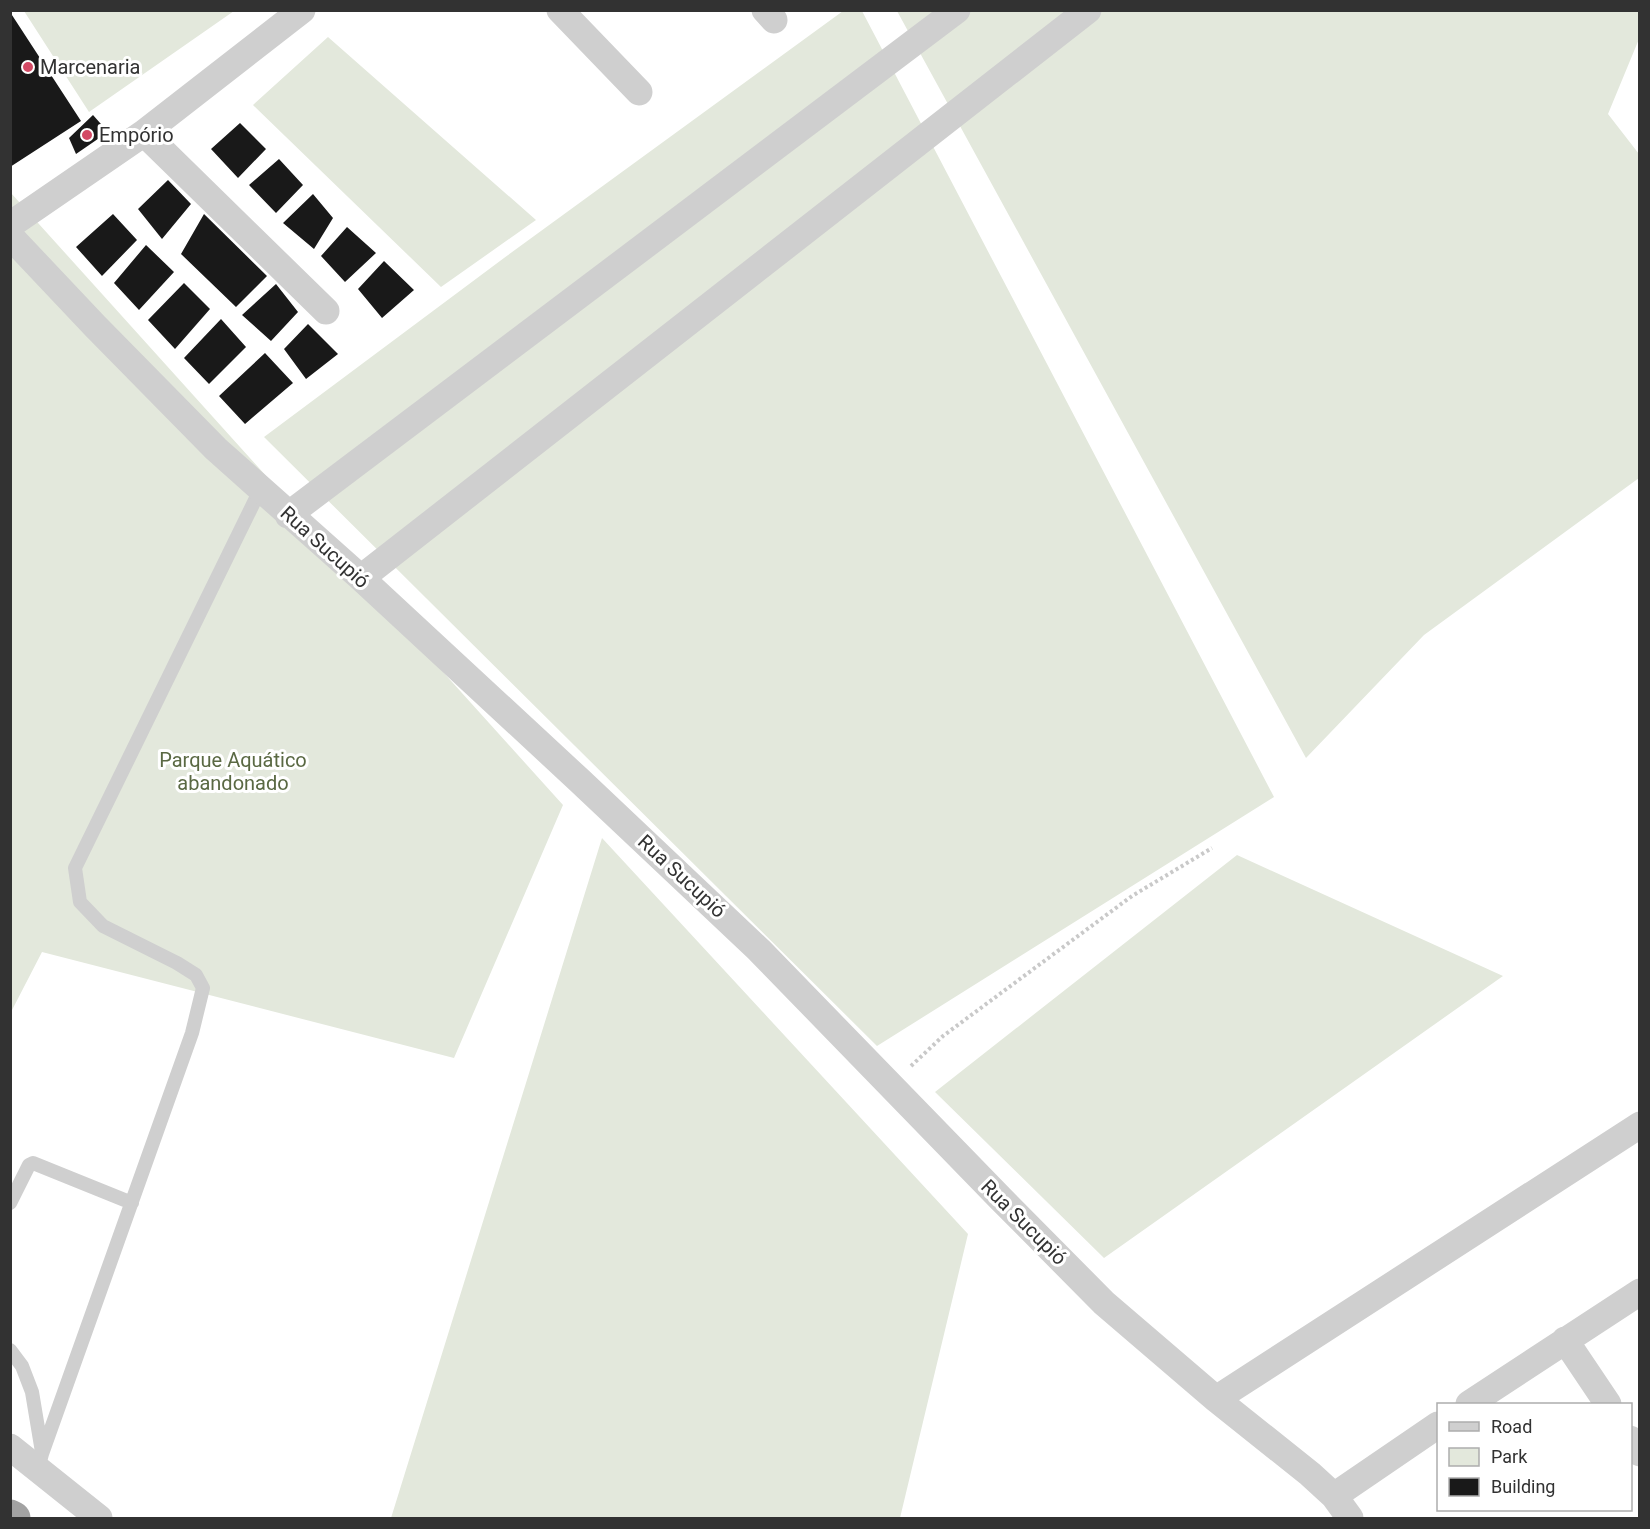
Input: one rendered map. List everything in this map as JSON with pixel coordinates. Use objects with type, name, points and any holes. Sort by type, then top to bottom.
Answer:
[{"type":"street","points":[[10,225],[144,133],[302,10]]},
{"type":"street","points":[[560,10],[639,92]]},
{"type":"street","points":[[288,515],[957,10]]},
{"type":"street","points":[[361,578],[1088,10]]},
{"type":"street","points":[[144,133],[326,310]]},
{"type":"street","name":"Rua Sucupió","points":[[10,236],[216,449],[361,578],[759,950],[1104,1303],[1216,1399],[1310,1474],[1334,1496],[1350,1518]]},
{"type":"street","points":[[1216,1399],[1640,1125]]},
{"type":"street","points":[[1470,1403],[1640,1292]]},
{"type":"street","points":[[1565,1340],[1607,1403]]},
{"type":"street","points":[[1334,1496],[1437,1426]]},
{"type":"street","points":[[10,1447],[40,1462],[99,1518]]},
{"type":"lane","points":[[40,1462],[192,1033],[203,988],[196,975],[177,963],[103,926],[80,902],[75,868],[260,490]]},
{"type":"lane","points":[[10,1203],[29,1165],[33,1163],[132,1203]]},
{"type":"lane","points":[[10,1350],[22,1366],[32,1392],[40,1462]]},
{"type":"path","points":[[890,1085],[943,1036],[1123,903],[1212,848]]},
{"type":"green space","points":[[24,11],[234,11],[89,112]]},
{"type":"green space","points":[[843,11],[862,11],[1274,797],[877,1046],[264,437],[504,258]]},
{"type":"green space","points":[[897,11],[1639,11],[1639,39],[1608,114],[1639,154],[1639,478],[1424,635],[1306,758]]},
{"type":"green space","points":[[328,37],[536,220],[441,287],[253,105]]},
{"type":"green space","name":"Parque Aquático abandonado","points":[[11,193],[563,805],[454,1058],[42,952],[11,1012]]},
{"type":"green space","points":[[602,838],[968,1234],[900,1518],[391,1518]]},
{"type":"green space","points":[[1237,855],[1503,976],[1104,1258],[935,1092]]},
{"type":"building","name":"Marcenaria","points":[[10,12],[81,121],[10,167]]},
{"type":"building","name":"Empório","points":[[93,115],[108,132],[76,154],[69,138]]},
{"type":"building","points":[[240,123],[266,149],[238,178],[211,149]]},
{"type":"building","points":[[279,159],[303,185],[276,213],[249,185]]},
{"type":"building","points":[[168,180],[191,204],[162,239],[138,209]]},
{"type":"building","points":[[313,194],[333,218],[314,249],[283,223]]},
{"type":"building","points":[[113,214],[137,240],[102,276],[76,247]]},
{"type":"building","points":[[204,214],[267,276],[236,307],[181,254]]},
{"type":"building","points":[[347,227],[376,253],[345,282],[321,256]]},
{"type":"building","points":[[146,245],[174,272],[139,310],[114,283]]},
{"type":"building","points":[[384,261],[414,290],[382,318],[358,289]]},
{"type":"building","points":[[184,283],[210,309],[175,349],[148,320]]},
{"type":"building","points":[[276,284],[298,312],[271,341],[242,315]]},
{"type":"building","points":[[221,319],[246,347],[209,384],[184,358]]},
{"type":"building","points":[[308,324],[338,354],[306,379],[284,349]]},
{"type":"building","points":[[265,353],[293,383],[245,424],[219,396]]},
{"type":"place","name":"Marcenaria","points":[[28,67]]},
{"type":"place","name":"Empório","points":[[87,135]]}]
